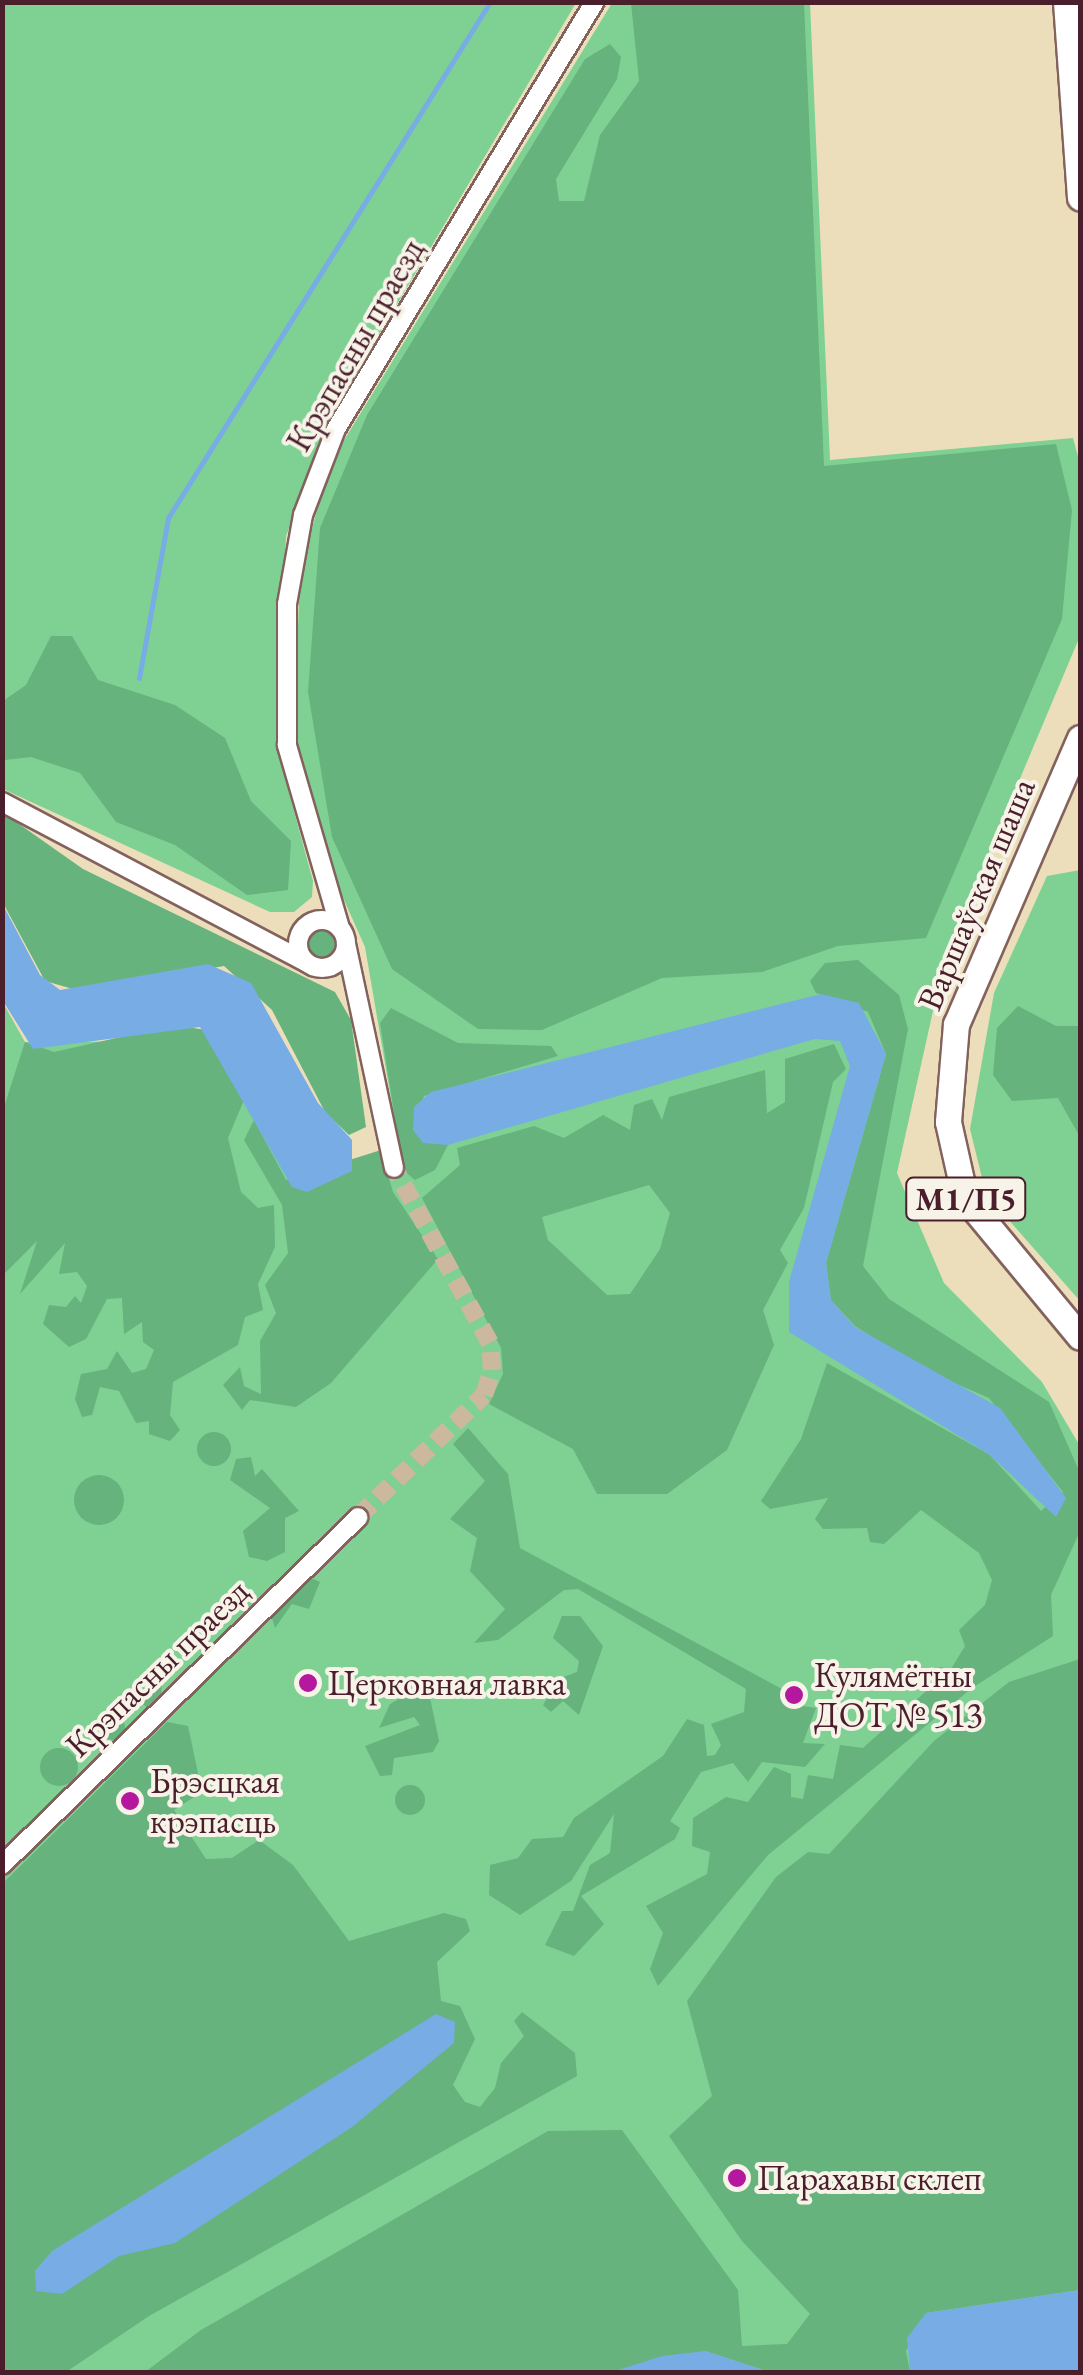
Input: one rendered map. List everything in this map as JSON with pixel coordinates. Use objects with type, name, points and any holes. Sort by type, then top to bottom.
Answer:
[{"type":"highway","points":[[1066,2],[1080,197]]},
{"type":"highway","name":"Варшаўская шаша","points":[[1080,738],[956,1024],[948,1122],[965,1198],[1080,1336]]},
{"type":"street","name":"Крэпасны праезд","points":[[394,1168],[380,1118],[356,984],[296,793],[284,692],[292,572],[312,488],[336,429],[596,2]]},
{"type":"street","points":[[2,802],[311,965],[356,984]]},
{"type":"street","points":[[311,965],[298,941],[320,876]]},
{"type":"street","points":[[247,932],[284,936],[319,920],[343,936],[336,963],[311,965]]},
{"type":"street","name":"Крэпасны праезд","points":[[2,1866],[358,1517]]},
{"type":"green space","points":[[3,3],[576,3],[336,407],[286,536],[277,749],[313,881],[312,897],[294,912],[270,912],[3,789]]},
{"type":"green space","points":[[612,3],[810,3],[830,460],[1073,438],[1080,464],[1080,636],[945,957],[897,1173],[944,1283],[1042,1382],[1080,1446],[1080,2372],[3,2372],[2,1001],[25,1042],[215,1041],[292,1187],[399,1145],[365,947],[332,873],[294,735],[300,572],[330,463]]},
{"type":"green space","points":[[631,3],[804,3],[824,466],[1056,444],[1072,510],[1062,619],[926,938],[838,946],[762,972],[662,978],[542,1030],[478,1029],[392,969],[332,837],[308,692],[320,528],[367,415],[585,59],[610,44],[621,57],[617,79],[556,179],[559,201],[584,201],[600,135],[639,81]]},
{"type":"green space","points":[[51,636],[72,636],[98,680],[175,705],[225,738],[251,801],[291,841],[288,890],[247,895],[175,845],[116,822],[80,773],[31,757],[5,760],[3,701],[26,685]]},
{"type":"green space","points":[[2,812],[83,869],[335,992],[351,1020],[366,1127],[349,1135],[325,1112],[272,1010],[224,966],[80,991],[45,981],[3,903]]},
{"type":"green space","points":[[1080,870],[1080,1301],[986,1194],[970,1129],[994,993],[1047,876]]},
{"type":"green space","points":[[321,924],[335,930],[341,944],[335,958],[321,964],[307,958],[301,944],[307,930]]},
{"type":"green space","points":[[858,960],[899,995],[908,1029],[863,1266],[889,1299],[1049,1402],[1080,1473],[1080,1531],[1051,1595],[1053,1636],[972,1688],[768,1855],[658,1986],[650,1969],[663,1933],[646,1906],[707,1874],[710,1852],[692,1846],[693,1818],[726,1797],[748,1802],[774,1767],[791,1774],[791,1797],[803,1799],[808,1775],[833,1779],[840,1745],[863,1748],[934,1684],[939,1667],[951,1669],[965,1646],[959,1630],[985,1605],[992,1580],[979,1553],[921,1510],[884,1544],[870,1542],[867,1528],[823,1529],[815,1519],[828,1498],[770,1509],[761,1501],[801,1439],[827,1363],[990,1455],[1041,1511],[1063,1492],[989,1398],[920,1368],[855,1326],[831,1300],[826,1263],[886,1054],[868,1012],[816,993],[810,981],[825,963]]},
{"type":"green space","points":[[1018,1006],[1056,1026],[1080,1026],[1080,1137],[1058,1098],[1012,1101],[993,1075],[997,1028]]},
{"type":"green space","points":[[391,1008],[458,1043],[551,1046],[558,1056],[424,1096],[413,1130],[448,1145],[435,1170],[415,1180],[403,1170],[380,1023]]},
{"type":"green space","points":[[174,1025],[206,1030],[244,1100],[228,1138],[241,1192],[258,1208],[274,1205],[275,1247],[258,1284],[263,1310],[245,1317],[238,1345],[173,1382],[170,1415],[180,1430],[170,1441],[149,1434],[149,1421],[136,1423],[119,1391],[100,1387],[92,1415],[82,1417],[75,1399],[81,1374],[107,1369],[117,1351],[132,1373],[146,1369],[154,1350],[143,1342],[142,1322],[124,1334],[122,1298],[107,1299],[86,1339],[69,1347],[43,1324],[49,1305],[66,1307],[75,1296],[81,1303],[87,1286],[77,1272],[59,1274],[65,1243],[20,1294],[37,1241],[3,1275],[3,1110],[25,1042],[54,1052]]},
{"type":"green space","points":[[834,1044],[846,1069],[833,1082],[804,1208],[780,1250],[788,1263],[763,1310],[774,1345],[727,1450],[667,1494],[597,1494],[573,1449],[489,1404],[503,1374],[501,1348],[422,1198],[460,1165],[457,1148],[534,1126],[564,1138],[603,1115],[630,1130],[634,1105],[652,1099],[662,1120],[669,1097],[765,1070],[767,1113],[785,1102],[785,1059]],"holes":[[[649,1185],[670,1213],[660,1249],[630,1294],[607,1295],[548,1240],[542,1217]]]},
{"type":"green space","points":[[254,1120],[286,1180],[381,1150],[393,1192],[438,1259],[331,1383],[296,1407],[250,1400],[242,1410],[223,1385],[240,1367],[244,1386],[261,1394],[260,1341],[276,1313],[265,1285],[288,1253],[282,1205],[244,1140]]},
{"type":"green space","points":[[468,1428],[508,1474],[520,1548],[782,1689],[790,1704],[816,1708],[803,1743],[825,1744],[805,1767],[762,1762],[748,1782],[733,1763],[701,1772],[670,1821],[680,1828],[675,1839],[581,1896],[604,1924],[574,1956],[545,1945],[562,1911],[573,1911],[590,1865],[610,1853],[614,1814],[571,1881],[520,1915],[489,1895],[490,1865],[518,1858],[532,1839],[563,1837],[574,1818],[663,1756],[687,1719],[704,1725],[707,1756],[715,1755],[721,1745],[711,1724],[744,1712],[746,1689],[578,1589],[564,1590],[498,1640],[474,1643],[505,1609],[470,1571],[477,1538],[450,1519],[485,1481],[453,1444]]},
{"type":"green space","points":[[214,1432],[226,1437],[231,1449],[226,1461],[214,1466],[202,1461],[197,1449],[202,1437]]},
{"type":"green space","points":[[251,1457],[255,1476],[262,1469],[299,1511],[285,1518],[285,1552],[267,1561],[249,1557],[243,1531],[270,1508],[230,1480],[236,1459]]},
{"type":"green space","points":[[99,1475],[117,1482],[124,1500],[117,1518],[99,1525],[81,1518],[74,1500],[81,1482]]},
{"type":"green space","points":[[311,1578],[320,1582],[309,1609],[292,1604],[275,1628],[272,1618]]},
{"type":"green space","points":[[562,1616],[580,1616],[603,1646],[579,1715],[563,1701],[551,1712],[543,1705],[558,1679],[577,1672],[579,1661],[553,1638]]},
{"type":"green space","points":[[1080,1659],[1080,2290],[926,2313],[906,2351],[910,2372],[769,2372],[705,2351],[614,2372],[145,2372],[201,2330],[548,2131],[622,2130],[738,2290],[742,2346],[787,2344],[810,2314],[742,2241],[669,2136],[712,2096],[687,2001],[776,1877],[808,1852],[829,1854],[934,1741],[1009,1682]]},
{"type":"green space","points":[[150,1676],[162,1682],[161,1697],[147,1707],[138,1701]]},
{"type":"green space","points":[[427,1683],[439,1741],[433,1752],[394,1758],[392,1775],[380,1776],[365,1746],[420,1725],[414,1717],[379,1728],[390,1704]]},
{"type":"green space","points":[[108,1716],[118,1716],[125,1728],[118,1740],[108,1740],[101,1733],[101,1723]]},
{"type":"green space","points":[[167,1722],[188,1726],[202,1792],[174,1810],[206,1859],[232,1858],[259,1840],[293,1865],[349,1941],[444,1913],[466,1919],[470,1931],[437,1962],[441,2001],[460,2006],[475,2039],[453,2085],[465,2102],[480,2107],[495,2088],[501,2063],[524,2036],[514,2021],[522,2012],[575,2053],[577,2076],[149,2316],[66,2372],[3,2372],[3,1883]]},
{"type":"green space","points":[[59,1748],[72,1754],[78,1767],[72,1780],[59,1786],[46,1780],[40,1767],[46,1754]]},
{"type":"green space","points":[[410,1785],[420,1790],[425,1800],[420,1810],[410,1815],[400,1810],[395,1800],[400,1790]]},
{"type":"water","points":[[2,903],[40,975],[60,990],[208,964],[251,983],[318,1103],[352,1140],[352,1171],[307,1192],[292,1187],[200,1027],[33,1049],[3,1001]]},
{"type":"water","points":[[821,994],[859,1003],[886,1054],[826,1263],[831,1300],[855,1327],[1000,1408],[1066,1498],[1056,1517],[990,1455],[789,1332],[789,1282],[850,1066],[840,1041],[815,1039],[448,1145],[423,1143],[413,1130],[414,1107],[431,1092]]},
{"type":"water","points":[[436,2014],[455,2022],[454,2043],[352,2127],[175,2243],[119,2256],[62,2294],[36,2291],[35,2271],[52,2251]]},
{"type":"water","points":[[1080,2290],[1080,2372],[910,2372],[907,2338],[926,2313]]},
{"type":"water","points":[[705,2351],[769,2372],[612,2372],[662,2356]]},
{"type":"waterway","points":[[139,678],[168,518],[490,2]]},
{"type":"tunnel","points":[[358,1517],[484,1395],[492,1370],[490,1343],[394,1168]]},
{"type":"place","name":"Церковная лавка","points":[[308,1683]]},
{"type":"place","name":"Кулямётны ДОТ № 513","points":[[794,1695]]},
{"type":"place","name":"Брэсцкая крэпасць","points":[[130,1801]]},
{"type":"place","name":"Парахавы склеп","points":[[737,2178]]}]
